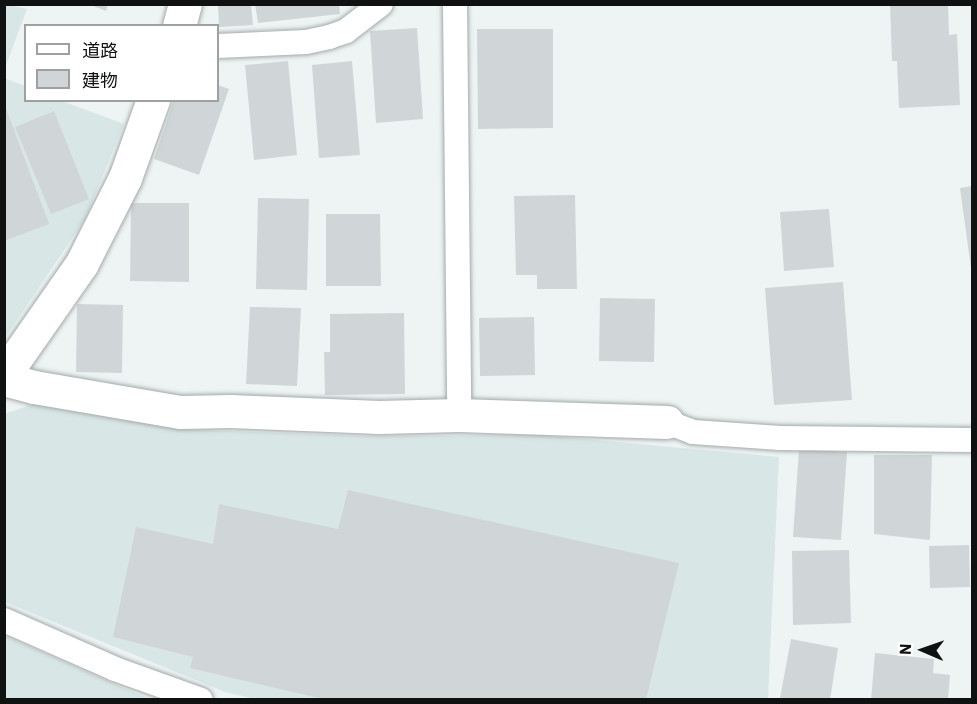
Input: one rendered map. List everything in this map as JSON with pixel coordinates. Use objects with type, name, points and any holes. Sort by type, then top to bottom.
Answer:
[{"type":"street","points":[[180,24],[185,4]]},
{"type":"street","points":[[152,102],[125,178],[82,263],[4,377],[34,387],[180,412],[230,411],[379,417],[459,416],[667,422]]},
{"type":"lane","points":[[219,46],[306,42],[329,37],[346,31],[381,4]]},
{"type":"lane","points":[[455,4],[459,416]]},
{"type":"lane","points":[[667,422],[693,432],[769,437],[972,440]]},
{"type":"lane","points":[[4,620],[115,669],[201,699]]},
{"type":"shaded area","points":[[4,5],[27,9],[5,68]]},
{"type":"shaded area","points":[[4,78],[24,86],[24,102],[65,102],[124,124],[85,219],[5,338]]},
{"type":"shaded area","points":[[34,404],[179,429],[360,436],[540,435],[779,457],[768,699],[259,700],[225,692],[5,602],[4,414]]},
{"type":"shaded area","points":[[5,636],[149,699],[5,699]]},
{"type":"building","points":[[88,4],[108,4],[106,11]]},
{"type":"building","points":[[218,4],[251,4],[253,25],[219,27]]},
{"type":"building","points":[[255,4],[339,4],[340,14],[258,23]]},
{"type":"building","points":[[890,4],[948,4],[949,35],[957,34],[960,105],[899,108],[897,61],[892,61]]},
{"type":"building","points":[[417,28],[423,119],[376,123],[370,31]]},
{"type":"building","points":[[477,29],[553,29],[553,128],[478,129]]},
{"type":"building","points":[[288,61],[297,155],[254,160],[245,65]]},
{"type":"building","points":[[352,61],[360,155],[319,158],[312,65]]},
{"type":"building","points":[[219,85],[229,89],[199,175],[154,159],[173,102],[219,102]]},
{"type":"building","points":[[4,103],[49,224],[4,241]]},
{"type":"building","points":[[54,111],[89,199],[51,214],[15,127]]},
{"type":"building","points":[[972,186],[972,268],[971,268],[960,188]]},
{"type":"building","points":[[575,195],[577,289],[537,289],[537,275],[516,275],[514,196]]},
{"type":"building","points":[[258,198],[309,199],[307,290],[256,289]]},
{"type":"building","points":[[131,203],[189,203],[189,282],[130,281]]},
{"type":"building","points":[[829,209],[834,267],[784,271],[780,212]]},
{"type":"building","points":[[326,214],[380,214],[381,286],[326,286]]},
{"type":"building","points":[[843,282],[852,400],[774,405],[765,288]]},
{"type":"building","points":[[600,298],[655,299],[654,362],[599,361]]},
{"type":"building","points":[[77,304],[123,305],[122,373],[76,372]]},
{"type":"building","points":[[250,307],[301,308],[297,386],[246,384]]},
{"type":"building","points":[[404,313],[405,394],[325,395],[324,352],[330,352],[330,314]]},
{"type":"building","points":[[534,317],[535,375],[480,376],[479,318]]},
{"type":"building","points":[[799,449],[847,452],[841,540],[793,537]]},
{"type":"building","points":[[874,455],[932,455],[930,540],[874,534]]},
{"type":"building","points":[[348,490],[679,563],[646,700],[327,700],[190,668],[193,657],[113,637],[136,527],[213,544],[219,504],[338,529]]},
{"type":"building","points":[[969,545],[970,587],[930,588],[929,546]]},
{"type":"building","points":[[849,550],[851,623],[793,625],[792,551]]},
{"type":"building","points":[[791,639],[838,648],[830,700],[780,698]]},
{"type":"building","points":[[875,653],[934,659],[933,673],[950,675],[948,700],[871,700]]}]
